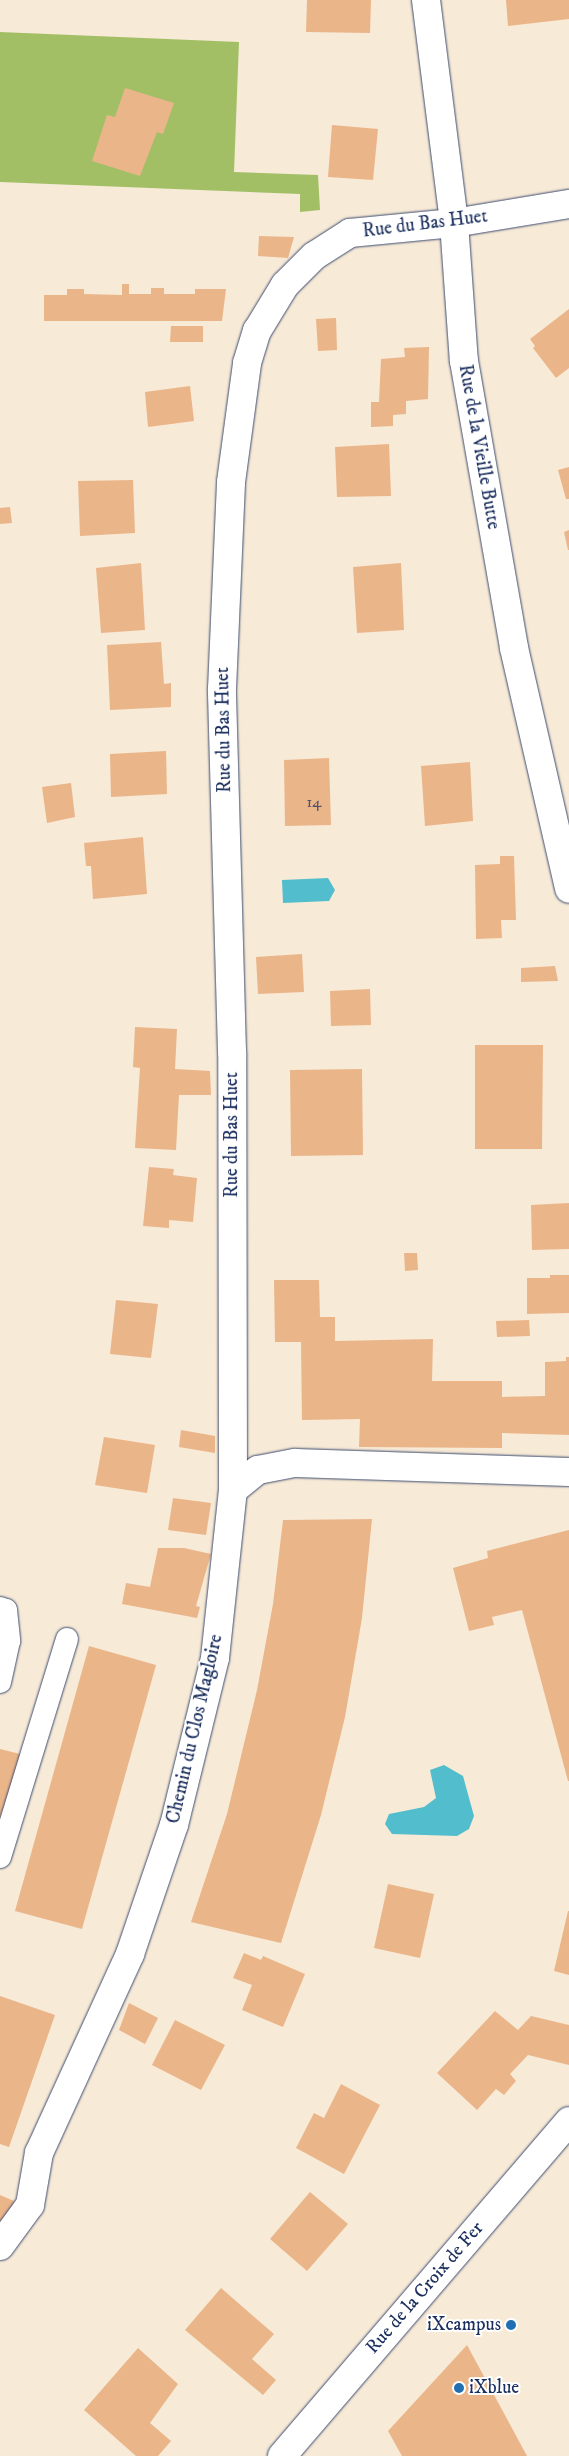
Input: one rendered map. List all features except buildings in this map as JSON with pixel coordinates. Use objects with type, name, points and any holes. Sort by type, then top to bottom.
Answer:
[{"type":"street","name":"Rue de la Vieille Butte","points":[[426,0],[454,223],[464,361],[514,648],[569,888]]},
{"type":"street","name":"Rue du Bas Huet","points":[[233,1490],[232,1052],[222,689],[231,482],[247,363],[257,331],[285,285],[314,256],[350,233],[454,223],[569,204]]},
{"type":"street","points":[[233,1490],[258,1470],[295,1463],[569,1472]]},
{"type":"street","name":"Chemin du Clos Magloire","points":[[0,2246],[30,2205],[39,2153],[130,1954],[174,1825],[215,1658],[233,1490]]},
{"type":"street","name":"Rue de la Croix de Fer","points":[[282,2456],[569,2121]]},
{"type":"lane","points":[[0,1608],[6,1610],[9,1641],[0,1682]]},
{"type":"lane","points":[[0,1857],[67,1639]]},
{"type":"green space","points":[[0,32],[239,42],[234,172],[318,175],[320,210],[300,212],[300,194],[0,182]]},
{"type":"water","points":[[328,878],[335,890],[329,901],[283,903],[282,880]]},
{"type":"water","points":[[444,1765],[463,1776],[474,1816],[469,1829],[457,1836],[392,1834],[385,1824],[389,1814],[424,1807],[436,1798],[430,1770]]},
{"type":"place","name":"iXcampus","points":[[511,2325]]},
{"type":"place","name":"iXblue","points":[[459,2388]]}]
